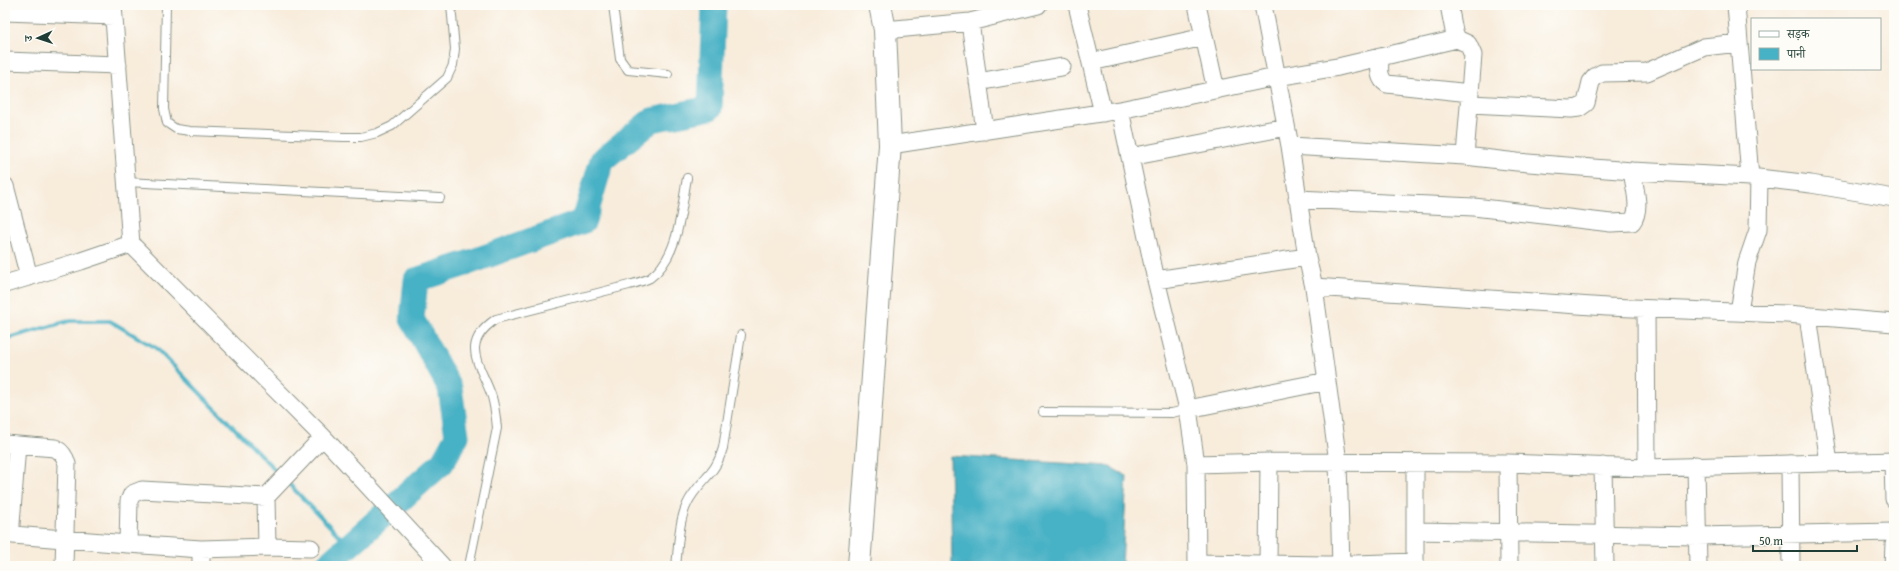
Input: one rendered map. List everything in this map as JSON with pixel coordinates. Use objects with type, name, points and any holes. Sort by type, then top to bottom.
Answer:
[{"type":"main road","points":[[859,566],[890,145],[885,30],[880,5]]},
{"type":"street","points":[[885,30],[970,22],[1038,5]]},
{"type":"street","points":[[1077,5],[1091,62],[1130,157],[1156,280],[1188,408],[1196,464],[1197,565],[1415,564],[1415,463]]},
{"type":"street","points":[[1197,5],[1216,90]]},
{"type":"street","points":[[1263,5],[1290,146],[1297,199],[1314,287],[1338,462],[1341,565]]},
{"type":"street","points":[[1450,5],[1454,31],[1457,39]]},
{"type":"street","points":[[1736,5],[1738,43],[1754,177],[1758,230],[1747,262],[1739,312]]},
{"type":"street","points":[[5,12],[114,10],[131,244],[323,437],[442,566]]},
{"type":"street","points":[[970,22],[985,131]]},
{"type":"street","points":[[1091,62],[1204,37]]},
{"type":"street","points":[[890,145],[1112,112],[1276,77],[1338,67],[1457,39],[1468,44],[1473,55],[1465,156]]},
{"type":"street","points":[[1380,57],[1380,75],[1382,81],[1387,84],[1470,98],[1572,109],[1579,108],[1586,103],[1591,82],[1594,77],[1602,73],[1634,74],[1647,72],[1704,47],[1738,43]]},
{"type":"street","points":[[5,61],[118,65]]},
{"type":"street","points":[[978,82],[1062,67]]},
{"type":"street","points":[[1130,157],[1286,127]]},
{"type":"street","points":[[1290,146],[1465,156],[1632,172],[1754,177],[1811,184],[1894,198]]},
{"type":"street","points":[[1297,199],[1474,207],[1611,224],[1625,223],[1632,222],[1636,216],[1637,205],[1632,172]]},
{"type":"street","points":[[5,186],[11,237],[28,276]]},
{"type":"street","points":[[5,284],[131,244]]},
{"type":"street","points":[[1156,280],[1307,256]]},
{"type":"street","points":[[1314,287],[1607,308],[1739,312],[1894,323]]},
{"type":"street","points":[[1646,309],[1647,468]]},
{"type":"street","points":[[1808,316],[1829,463]]},
{"type":"street","points":[[1188,408],[1327,381]]},
{"type":"street","points":[[267,547],[269,493],[323,437]]},
{"type":"street","points":[[64,566],[65,540],[67,464],[65,457],[61,451],[55,448],[11,444],[11,532],[13,535],[65,540],[201,549],[267,547],[311,548]]},
{"type":"street","points":[[1196,464],[1269,462],[1508,463],[1647,468],[1696,465],[1894,462],[1894,499]]},
{"type":"street","points":[[1268,565],[1269,462]]},
{"type":"street","points":[[1508,463],[1509,566]]},
{"type":"street","points":[[1790,464],[1791,566]]},
{"type":"street","points":[[1696,465],[1698,566]]},
{"type":"street","points":[[1603,466],[1605,566]]},
{"type":"street","points":[[128,544],[129,501],[132,494],[142,490],[269,493]]},
{"type":"street","points":[[1415,531],[1697,536],[1894,532]]},
{"type":"street","points":[[1893,566],[1894,544]]},
{"type":"street","points":[[201,549],[201,566]]},
{"type":"lane","points":[[166,5],[164,109],[167,123],[176,130],[361,137],[377,133],[392,126],[447,78],[453,65],[455,49],[451,5]]},
{"type":"lane","points":[[613,5],[620,59],[628,70],[668,74]]},
{"type":"lane","points":[[469,566],[497,428],[496,411],[474,352],[476,340],[484,327],[496,319],[629,285],[649,278],[664,264],[675,238],[687,178]]},
{"type":"lane","points":[[126,182],[440,198]]},
{"type":"lane","points":[[676,566],[681,525],[685,508],[693,494],[718,464],[723,448],[741,335]]},
{"type":"lane","points":[[1043,412],[1172,413],[1188,408]]},
{"type":"water","points":[[950,456],[1108,466],[1127,476],[1122,566],[952,566]]},
{"type":"waterway","points":[[326,566],[442,463],[457,436],[450,388],[412,319],[416,280],[584,221],[602,160],[652,120],[710,108],[714,5]]},
{"type":"waterway","points":[[5,339],[69,321],[110,321],[156,348],[281,476]]},
{"type":"waterway","points":[[287,482],[349,546]]}]
